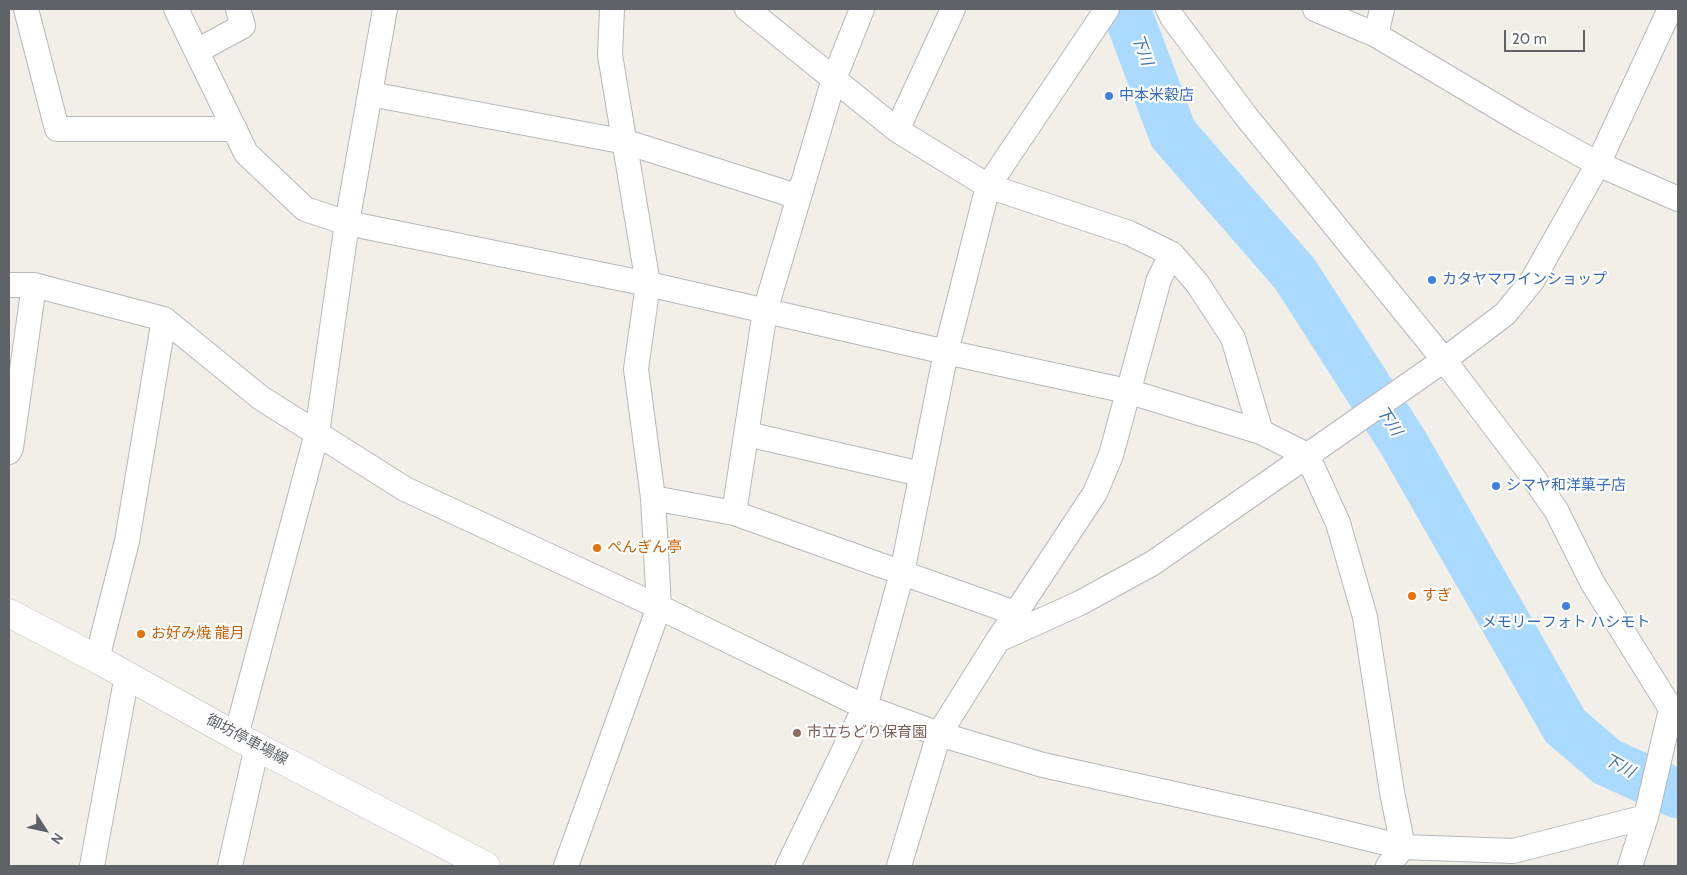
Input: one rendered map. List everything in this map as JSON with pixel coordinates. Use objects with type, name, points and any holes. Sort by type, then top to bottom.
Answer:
[{"type":"main road","name":"御坊停車場線","points":[[9,613],[127,675],[246,741],[486,866]]},
{"type":"street","points":[[26,9],[57,129],[235,129]]},
{"type":"street","points":[[176,9],[246,154],[305,209],[347,222],[648,284],[1127,391],[1261,432],[1307,455],[1338,522],[1365,617],[1392,792],[1403,846],[1388,866]]},
{"type":"street","points":[[197,51],[244,26],[238,9]]},
{"type":"street","points":[[230,866],[246,741],[317,434],[347,222],[384,9]]},
{"type":"street","points":[[566,866],[659,607],[653,498],[636,369],[648,284],[626,142],[610,55],[612,9]]},
{"type":"street","points":[[747,9],[896,130],[988,186],[1129,233],[1172,254],[1197,283],[1233,338],[1261,432]]},
{"type":"street","points":[[734,513],[765,311],[834,79],[862,9]]},
{"type":"street","points":[[896,130],[953,9]]},
{"type":"street","points":[[788,866],[865,707],[902,574],[946,352],[988,186],[1107,9]]},
{"type":"street","points":[[1168,9],[1245,115],[1444,360],[1556,510],[1592,582],[1675,711],[1646,817],[1630,866]]},
{"type":"street","points":[[1315,9],[1376,35],[1526,124],[1598,164],[1678,199]]},
{"type":"street","points":[[1376,35],[1382,9]]},
{"type":"street","points":[[998,640],[1080,603],[1153,563],[1444,360],[1505,314],[1532,281],[1598,164],[1670,9]]},
{"type":"street","points":[[370,94],[626,142],[799,197]]},
{"type":"street","points":[[899,866],[939,734],[1015,613],[1095,494],[1111,456],[1127,391],[1159,279],[1172,254]]},
{"type":"street","points":[[9,285],[34,285],[164,319],[261,398],[405,489],[659,607],[865,707],[939,734],[1043,764],[1403,846],[1513,851],[1646,817]]},
{"type":"street","points":[[9,452],[12,448],[34,285]]},
{"type":"street","points":[[97,659],[127,541],[164,319]]},
{"type":"street","points":[[746,434],[922,474]]},
{"type":"street","points":[[653,498],[734,513],[1015,613]]},
{"type":"street","points":[[92,866],[127,675]]},
{"type":"waterway","name":"下川","points":[[1129,17],[1173,134],[1295,274],[1404,444],[1565,726],[1607,762],[1678,794]]},
{"type":"place","name":"中本米穀店","points":[[1109,96]]},
{"type":"place","name":"カタヤマワインショップ","points":[[1432,280]]},
{"type":"place","name":"シマヤ和洋菓子店","points":[[1496,486]]},
{"type":"place","name":"ぺんぎん亭","points":[[597,548]]},
{"type":"place","name":"すぎ","points":[[1412,596]]},
{"type":"place","name":"メモリーフォト ハシモト","points":[[1566,606]]},
{"type":"place","name":"お好み焼 龍月","points":[[141,634]]},
{"type":"place","name":"市立ちどり保育園","points":[[797,733]]}]
